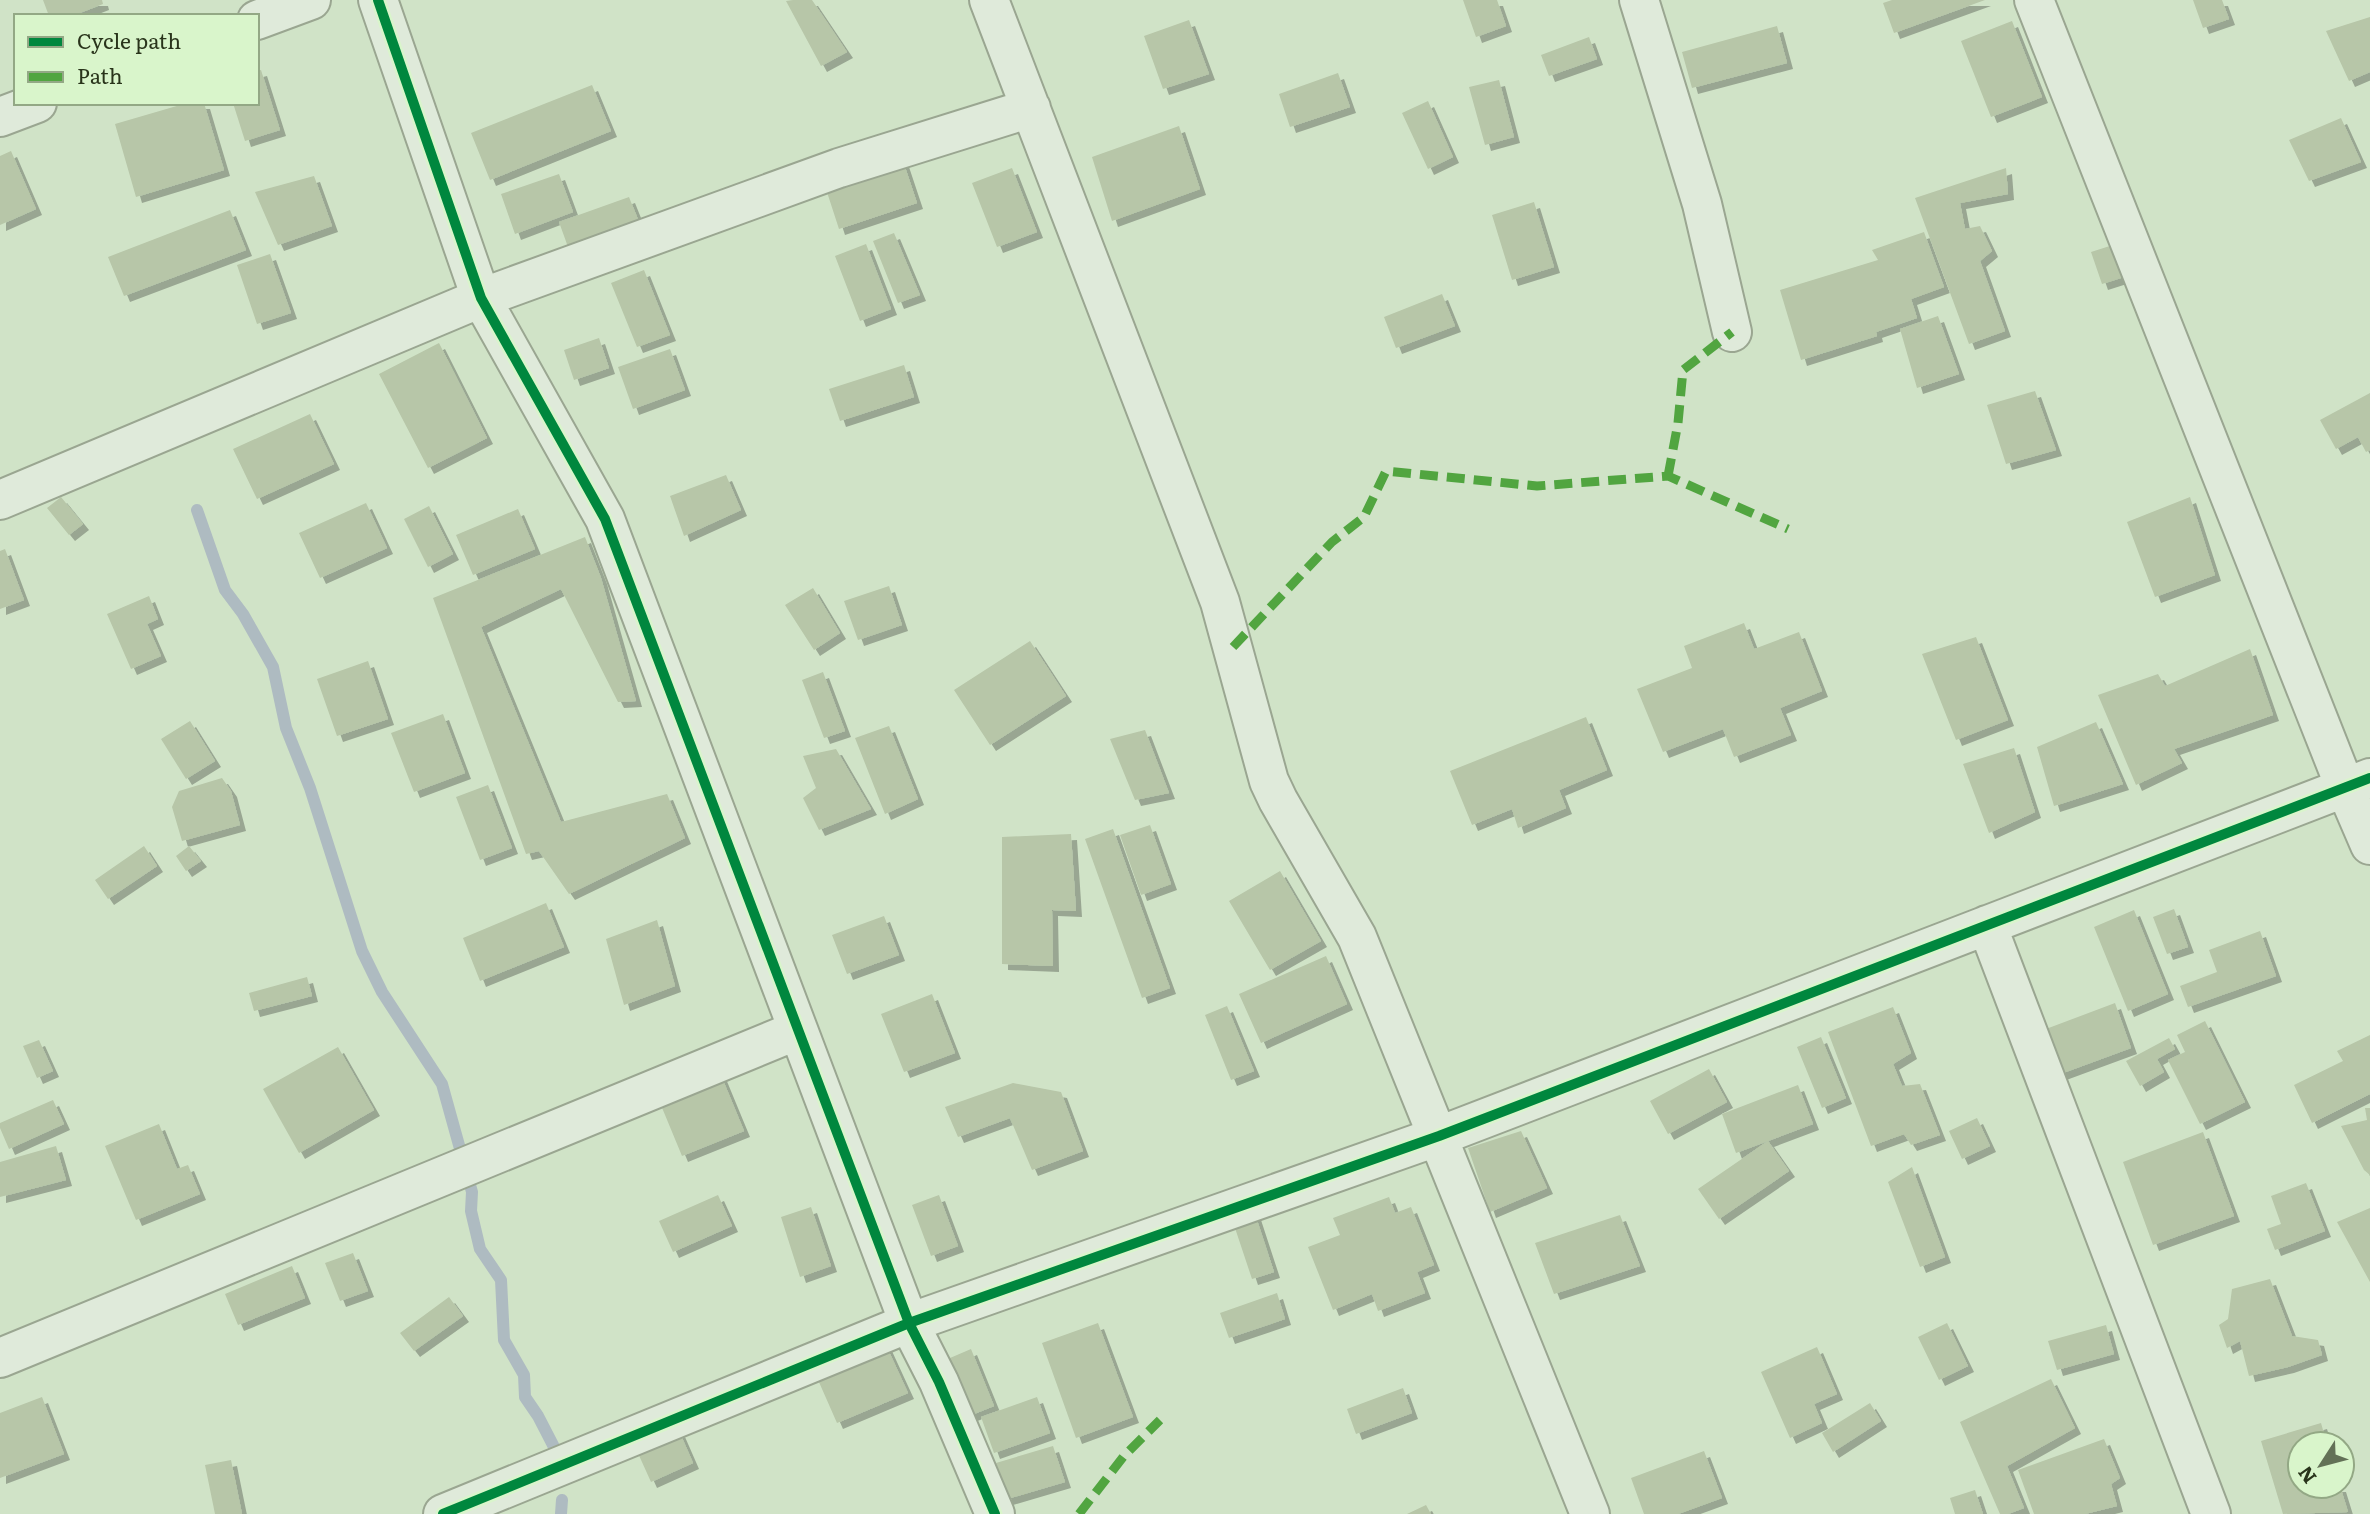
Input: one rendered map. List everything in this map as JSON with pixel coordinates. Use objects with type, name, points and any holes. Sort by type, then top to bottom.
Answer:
[{"type":"street","points":[[259,19],[311,0]]},
{"type":"street","points":[[378,0],[481,298],[605,519],[909,1323],[939,1382],[995,1514]]},
{"type":"street","points":[[989,0],[1220,603],[1269,781],[1357,937],[1590,1514]]},
{"type":"street","points":[[1639,0],[1702,204],[1732,332]]},
{"type":"street","points":[[2034,0],[2358,783],[2370,845]]},
{"type":"street","points":[[0,117],[32,105]]},
{"type":"street","points":[[0,500],[481,298],[839,168],[1031,108]]},
{"type":"street","points":[[443,1514],[909,1323],[1439,1136],[2358,783]]},
{"type":"street","points":[[1987,925],[2211,1514]]},
{"type":"street","points":[[0,1358],[798,1030]]},
{"type":"building","points":[[43,0],[102,0],[103,4],[77,14],[48,14]]},
{"type":"building","points":[[812,0],[847,52],[821,66],[786,1]]},
{"type":"building","points":[[1463,0],[1497,0],[1506,26],[1476,37]]},
{"type":"building","points":[[1892,0],[1985,0],[1894,33],[1883,3]]},
{"type":"building","points":[[2193,0],[2222,0],[2229,19],[2203,28]]},
{"type":"building","points":[[2370,17],[2370,72],[2349,81],[2326,31]]},
{"type":"building","points":[[1189,20],[1209,74],[1163,89],[1144,36]]},
{"type":"building","points":[[2012,21],[2042,97],[1991,117],[1961,41]]},
{"type":"building","points":[[1777,26],[1787,63],[1692,88],[1682,52]]},
{"type":"building","points":[[1589,37],[1597,59],[1549,76],[1541,55]]},
{"type":"building","points":[[259,70],[280,130],[245,141],[234,105],[259,105]]},
{"type":"building","points":[[1338,73],[1350,107],[1290,127],[1279,94]]},
{"type":"building","points":[[1499,80],[1514,137],[1485,145],[1469,87]]},
{"type":"building","points":[[592,85],[611,131],[490,180],[471,133]]},
{"type":"building","points":[[1428,101],[1453,157],[1428,169],[1402,113]]},
{"type":"building","points":[[180,105],[205,105],[224,170],[136,197],[115,124]]},
{"type":"building","points":[[2341,118],[2361,162],[2309,181],[2289,140]]},
{"type":"building","points":[[1179,126],[1200,189],[1112,221],[1092,157]]},
{"type":"building","points":[[11,151],[36,209],[0,225],[0,156]]},
{"type":"building","points":[[903,161],[917,203],[839,229],[825,186]]},
{"type":"building","points":[[1012,168],[1037,232],[997,247],[972,183]]},
{"type":"building","points":[[2006,168],[2008,194],[1960,203],[1965,229],[1980,226],[1992,251],[1980,261],[2005,331],[1969,344],[1915,198]]},
{"type":"building","points":[[559,174],[573,212],[515,234],[501,194]]},
{"type":"building","points":[[314,176],[332,226],[278,245],[255,192]]},
{"type":"building","points":[[629,197],[639,222],[568,247],[559,222]]},
{"type":"building","points":[[1534,202],[1554,267],[1512,280],[1492,215]]},
{"type":"building","points":[[230,210],[246,250],[124,296],[108,257]]},
{"type":"building","points":[[1924,232],[1944,287],[1911,299],[1917,318],[1876,332],[1877,336],[1801,360],[1780,290],[1878,260],[1872,250]]},
{"type":"building","points":[[894,233],[920,295],[898,303],[873,241]]},
{"type":"building","points":[[866,244],[891,309],[860,321],[835,256]]},
{"type":"building","points":[[2113,245],[2124,277],[2102,284],[2091,252]]},
{"type":"building","points":[[270,254],[291,313],[257,324],[237,265]]},
{"type":"building","points":[[644,270],[670,335],[637,347],[611,283]]},
{"type":"building","points":[[1442,294],[1455,326],[1396,348],[1384,317]]},
{"type":"building","points":[[1938,316],[1959,374],[1917,388],[1900,329]]},
{"type":"building","points":[[599,338],[609,368],[574,380],[564,350]]},
{"type":"building","points":[[439,343],[487,438],[428,468],[379,374]]},
{"type":"building","points":[[670,349],[685,390],[633,409],[618,367]]},
{"type":"building","points":[[904,365],[914,397],[840,421],[829,389]]},
{"type":"building","points":[[2035,391],[2056,450],[2006,464],[1987,405]]},
{"type":"building","points":[[2370,393],[2370,450],[2366,452],[2358,437],[2336,449],[2320,420]]},
{"type":"building","points":[[310,414],[334,464],[257,499],[233,449]]},
{"type":"building","points":[[726,475],[741,510],[684,536],[670,496]]},
{"type":"building","points":[[61,497],[83,524],[69,535],[47,508]]},
{"type":"building","points":[[2190,497],[2215,575],[2155,597],[2127,522]]},
{"type":"building","points":[[366,503],[387,548],[320,578],[299,533]]},
{"type":"building","points":[[429,506],[453,554],[428,567],[404,519]]},
{"type":"building","points":[[518,509],[535,549],[473,575],[456,535]]},
{"type":"building","points":[[585,537],[601,578],[636,701],[618,702],[561,589],[481,627],[561,822],[667,794],[685,838],[569,894],[539,851],[526,854],[433,598]]},
{"type":"building","points":[[5,549],[24,600],[0,609],[0,551]]},
{"type":"building","points":[[889,586],[902,625],[858,640],[844,601]]},
{"type":"building","points":[[813,588],[840,633],[814,650],[785,605]]},
{"type":"building","points":[[149,596],[158,619],[147,624],[161,656],[131,669],[107,614]]},
{"type":"building","points":[[1744,623],[1754,649],[1799,632],[1822,691],[1780,708],[1791,735],[1734,757],[1723,729],[1663,752],[1637,689],[1692,668],[1684,646]]},
{"type":"building","points":[[1976,637],[2008,720],[1956,740],[1922,654]]},
{"type":"building","points":[[1030,641],[1066,696],[990,745],[954,690]]},
{"type":"building","points":[[2250,649],[2273,715],[2174,749],[2182,763],[2136,785],[2098,695],[2158,674],[2165,686]]},
{"type":"building","points":[[368,661],[388,719],[337,736],[317,679]]},
{"type":"building","points":[[823,672],[845,731],[824,738],[802,680]]},
{"type":"building","points":[[443,714],[465,773],[414,792],[391,733]]},
{"type":"building","points":[[1586,717],[1607,770],[1559,790],[1566,808],[1518,828],[1512,809],[1472,825],[1450,771]]},
{"type":"building","points":[[190,721],[215,761],[186,779],[161,739]]},
{"type":"building","points":[[2096,722],[2123,784],[2054,806],[2037,747]]},
{"type":"building","points":[[889,726],[918,799],[885,814],[855,738]]},
{"type":"building","points":[[1145,730],[1169,793],[1135,800],[1110,739]]},
{"type":"building","points":[[2014,748],[2035,812],[1989,833],[1963,764]]},
{"type":"building","points":[[836,749],[871,809],[819,830],[803,798],[816,788],[803,756]]},
{"type":"building","points":[[222,778],[231,791],[240,825],[182,841],[172,807],[179,791]]},
{"type":"building","points":[[488,785],[512,848],[480,860],[456,797]]},
{"type":"building","points":[[1150,825],[1171,884],[1141,895],[1120,835]]},
{"type":"building","points":[[1113,829],[1170,988],[1142,998],[1085,839]]},
{"type":"building","points":[[1071,834],[1076,911],[1052,910],[1053,966],[1002,964],[1002,837]]},
{"type":"building","points":[[144,846],[157,866],[108,899],[95,880]]},
{"type":"building","points":[[189,846],[201,861],[186,871],[176,856]]},
{"type":"building","points":[[1280,871],[1321,941],[1270,970],[1229,901]]},
{"type":"building","points":[[546,903],[564,947],[480,981],[463,938]]},
{"type":"building","points":[[2174,909],[2188,947],[2167,954],[2153,917]]},
{"type":"building","points":[[2134,910],[2168,994],[2128,1011],[2094,927]]},
{"type":"building","points":[[884,916],[899,955],[847,974],[832,935]]},
{"type":"building","points":[[657,920],[675,986],[624,1005],[606,939]]},
{"type":"building","points":[[2260,931],[2276,976],[2188,1007],[2180,986],[2217,972],[2209,950]]},
{"type":"building","points":[[1326,956],[1347,1004],[1261,1043],[1239,994]]},
{"type":"building","points":[[307,977],[312,996],[254,1011],[249,993]]},
{"type":"building","points":[[932,994],[955,1053],[904,1072],[881,1014]]},
{"type":"building","points":[[2115,1003],[2131,1048],[2055,1076],[2038,1032]]},
{"type":"building","points":[[1227,1006],[1254,1071],[1231,1080],[1205,1015]]},
{"type":"building","points":[[1893,1007],[1911,1053],[1893,1064],[1902,1086],[1920,1084],[1940,1135],[1911,1145],[1904,1134],[1871,1146],[1828,1032]]},
{"type":"building","points":[[2205,1021],[2245,1102],[2200,1124],[2168,1060],[2185,1052],[2177,1035]]},
{"type":"building","points":[[2370,1035],[2370,1094],[2312,1123],[2294,1085],[2343,1061],[2337,1051]]},
{"type":"building","points":[[1821,1037],[1846,1098],[1822,1108],[1797,1047]]},
{"type":"building","points":[[2169,1038],[2175,1049],[2157,1059],[2164,1072],[2140,1086],[2126,1061]]},
{"type":"building","points":[[39,1040],[53,1071],[37,1078],[23,1046]]},
{"type":"building","points":[[338,1047],[374,1110],[299,1153],[263,1089]]},
{"type":"building","points":[[1709,1069],[1727,1102],[1668,1134],[1650,1101]]},
{"type":"building","points":[[720,1073],[744,1131],[682,1156],[658,1098]]},
{"type":"building","points":[[1013,1083],[1061,1092],[1083,1151],[1032,1170],[1010,1118],[958,1137],[945,1107]]},
{"type":"building","points":[[1798,1085],[1813,1124],[1736,1153],[1722,1114]]},
{"type":"building","points":[[53,1100],[64,1124],[9,1149],[0,1123]]},
{"type":"building","points":[[2365,1108],[2370,1108],[2370,1175],[2364,1170],[2341,1126],[2367,1120]]},
{"type":"building","points":[[1977,1118],[1990,1146],[1962,1159],[1949,1131]]},
{"type":"building","points":[[159,1124],[177,1169],[188,1165],[200,1194],[136,1220],[105,1146]]},
{"type":"building","points":[[1521,1131],[1547,1188],[1490,1212],[1468,1148]]},
{"type":"building","points":[[2203,1132],[2234,1216],[2153,1245],[2123,1162]]},
{"type":"building","points":[[1768,1141],[1789,1171],[1719,1219],[1698,1189]]},
{"type":"building","points":[[56,1146],[66,1180],[0,1197],[0,1162]]},
{"type":"building","points":[[1912,1167],[1945,1257],[1920,1267],[1888,1182]]},
{"type":"building","points":[[2306,1183],[2325,1231],[2275,1250],[2267,1229],[2281,1224],[2271,1196]]},
{"type":"building","points":[[718,1195],[732,1226],[673,1252],[659,1221]]},
{"type":"building","points":[[939,1195],[958,1246],[931,1256],[912,1205]]},
{"type":"building","points":[[1389,1197],[1395,1213],[1411,1207],[1434,1265],[1417,1272],[1425,1293],[1378,1311],[1372,1294],[1333,1310],[1308,1247],[1340,1235],[1333,1218]]},
{"type":"building","points":[[811,1207],[831,1266],[800,1277],[781,1217]]},
{"type":"building","points":[[2370,1208],[2370,1282],[2337,1222]]},
{"type":"building","points":[[1255,1214],[1274,1272],[1252,1279],[1233,1222]]},
{"type":"building","points":[[1620,1215],[1640,1266],[1554,1294],[1535,1243]]},
{"type":"building","points":[[353,1253],[368,1291],[340,1301],[325,1263]]},
{"type":"building","points":[[292,1266],[305,1298],[238,1325],[225,1294]]},
{"type":"building","points":[[2270,1279],[2292,1336],[2318,1340],[2322,1355],[2288,1367],[2249,1376],[2240,1341],[2227,1348],[2219,1325],[2228,1319],[2232,1289]]},
{"type":"building","points":[[1277,1293],[1285,1319],[1229,1338],[1220,1313]]},
{"type":"building","points":[[449,1297],[463,1316],[414,1351],[400,1333]]},
{"type":"building","points":[[1098,1323],[1133,1417],[1076,1438],[1042,1343]]},
{"type":"building","points":[[1947,1323],[1968,1366],[1939,1380],[1918,1337]]},
{"type":"building","points":[[2106,1325],[2114,1354],[2057,1370],[2048,1341]]},
{"type":"building","points":[[885,1343],[908,1393],[837,1423],[815,1373]]},
{"type":"building","points":[[1817,1347],[1837,1394],[1814,1404],[1822,1423],[1790,1438],[1761,1372]]},
{"type":"building","points":[[971,1349],[994,1406],[959,1420],[936,1364]]},
{"type":"building","points":[[2051,1379],[2075,1428],[2007,1466],[2024,1508],[2000,1514],[1960,1422]]},
{"type":"building","points":[[1403,1388],[1412,1413],[1356,1434],[1347,1409]]},
{"type":"building","points":[[42,1397],[64,1454],[0,1478],[0,1413]]},
{"type":"building","points":[[1037,1397],[1050,1433],[994,1453],[981,1417]]},
{"type":"building","points":[[1870,1403],[1881,1421],[1833,1452],[1822,1433]]},
{"type":"building","points":[[2321,1423],[2323,1430],[2298,1430]]},
{"type":"building","points":[[679,1431],[693,1463],[651,1482],[637,1451]]},
{"type":"building","points":[[2286,1434],[2286,1500],[2344,1500],[2348,1512],[2283,1514],[2261,1441]]},
{"type":"building","points":[[2104,1439],[2120,1478],[2111,1484],[2117,1506],[2085,1514],[2034,1514],[2018,1470]]},
{"type":"building","points":[[1053,1446],[1065,1482],[1007,1499],[996,1463]]},
{"type":"building","points":[[1704,1451],[1722,1498],[1678,1514],[1644,1514],[1631,1478]]},
{"type":"building","points":[[231,1460],[242,1514],[215,1514],[205,1465]]},
{"type":"building","points":[[1975,1490],[1983,1514],[1955,1514],[1950,1498]]},
{"type":"building","points":[[1426,1505],[1431,1514],[1407,1514]]},
{"type":"waterway","points":[[197,510],[225,590],[243,614],[273,667],[286,728],[310,788],[362,951],[382,992],[442,1084],[472,1192],[471,1211],[480,1249],[501,1280],[504,1340],[524,1375],[525,1397],[554,1447]]},
{"type":"waterway","points":[[561,1514],[562,1500]]},
{"type":"marked path","points":[[1668,476],[1678,423],[1683,370],[1732,332]]},
{"type":"marked path","points":[[1233,647],[1332,542],[1364,517],[1386,471],[1537,486],[1668,476],[1788,529]]},
{"type":"marked path","points":[[1079,1514],[1124,1456],[1160,1420]]},
{"type":"cycle path","points":[[378,0],[481,298],[605,519],[909,1323],[939,1382],[995,1514]]},
{"type":"cycle path","points":[[443,1514],[909,1323],[1439,1136],[2370,778]]}]
